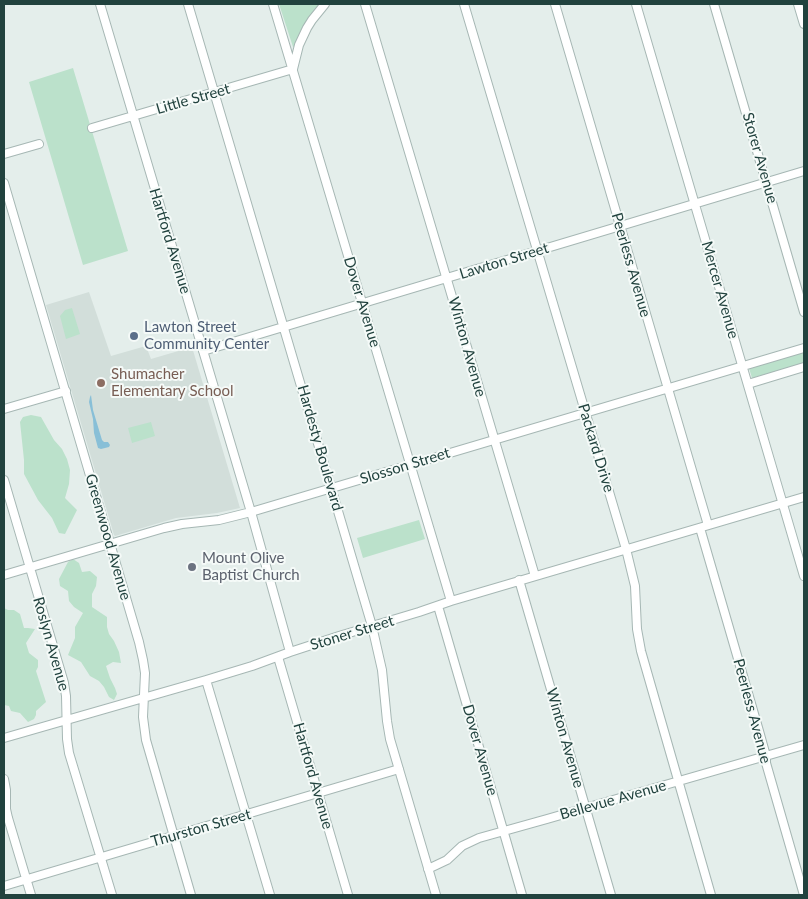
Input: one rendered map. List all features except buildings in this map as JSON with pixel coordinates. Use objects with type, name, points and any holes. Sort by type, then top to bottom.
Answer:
[{"type":"street","name":"Hartford Avenue","points":[[100,4],[251,512],[290,652]]},
{"type":"street","name":"Hardesty Boulevard","points":[[188,4],[372,626],[382,670],[390,739],[436,895]]},
{"type":"street","name":"Dover Avenue","points":[[273,4],[450,601]]},
{"type":"street","points":[[293,69],[299,45],[307,28],[325,4]]},
{"type":"street","name":"Winton Avenue","points":[[365,4],[535,576]]},
{"type":"street","name":"Packard Drive","points":[[464,4],[626,549],[635,586],[637,628],[641,651],[711,895]]},
{"type":"street","name":"Peerless Avenue","points":[[555,4],[667,389],[766,756],[766,763],[804,895]]},
{"type":"street","name":"Mercer Avenue","points":[[636,4],[804,575]]},
{"type":"street","name":"Storer Avenue","points":[[714,4],[804,312]]},
{"type":"street","points":[[798,4],[804,24]]},
{"type":"street","name":"Little Street","points":[[92,128],[293,69]]},
{"type":"street","points":[[4,154],[39,144]]},
{"type":"street","name":"Lawton Street","points":[[203,351],[804,172]]},
{"type":"street","name":"Greenwood Avenue","points":[[4,183],[143,660],[145,673],[144,716],[146,740],[192,895]]},
{"type":"street","name":"Slosson Street","points":[[4,575],[164,528],[219,520],[251,512],[804,348]]},
{"type":"street","points":[[748,384],[804,367]]},
{"type":"street","points":[[4,409],[66,391]]},
{"type":"street","name":"Roslyn Avenue","points":[[4,480],[64,683],[67,739],[70,753],[112,895]]},
{"type":"street","name":"Stoner Street","points":[[4,738],[206,680],[519,580],[804,497]]},
{"type":"street","name":"Winton Avenue","points":[[519,580],[610,895]]},
{"type":"street","name":"Dover Avenue","points":[[438,606],[522,895]]},
{"type":"street","name":"Hartford Avenue","points":[[278,657],[348,895]]},
{"type":"street","points":[[206,680],[270,895]]},
{"type":"street","name":"Bellevue Avenue","points":[[428,869],[447,860],[462,846],[474,839],[804,745]]},
{"type":"street","name":"Thurston Street","points":[[4,886],[399,769]]},
{"type":"street","points":[[4,779],[8,818],[30,895]]},
{"type":"shaded area","points":[[89,292],[111,356],[146,346],[151,359],[192,347],[240,508],[176,518],[114,535],[46,305]]},
{"type":"green space","points":[[279,4],[321,4],[309,18],[293,47]]},
{"type":"green space","points":[[73,68],[128,251],[83,265],[29,82]]},
{"type":"green space","points":[[72,308],[80,334],[66,339],[60,316],[65,310]]},
{"type":"green space","points":[[804,351],[804,363],[752,378],[749,368]]},
{"type":"green space","points":[[31,415],[41,417],[67,459],[70,470],[65,498],[77,510],[65,534],[59,533],[52,518],[38,500],[24,474],[20,422],[23,417]]},
{"type":"green space","points":[[151,422],[155,436],[132,443],[128,428]]},
{"type":"green space","points":[[419,520],[425,539],[363,558],[357,538]]},
{"type":"green space","points":[[73,559],[79,563],[82,572],[90,571],[97,577],[96,586],[92,594],[92,607],[107,617],[109,634],[119,652],[121,663],[113,662],[106,666],[117,694],[114,700],[109,697],[99,681],[90,676],[81,662],[68,655],[75,638],[75,627],[83,613],[69,601],[68,591],[60,586],[59,579],[68,562]]},
{"type":"green space","points":[[4,608],[14,610],[20,614],[24,628],[35,629],[26,643],[29,653],[38,660],[36,671],[46,702],[36,711],[34,719],[28,722],[20,713],[11,711],[9,706],[4,705]]},
{"type":"water","points":[[91,395],[93,410],[102,440],[108,442],[109,447],[98,448],[89,402]]},
{"type":"place","name":"Lawton Street Community Center","points":[[134,336]]},
{"type":"place","name":"Shumacher Elementary School","points":[[101,383]]},
{"type":"place","name":"Mount Olive Baptist Church","points":[[192,567]]}]
